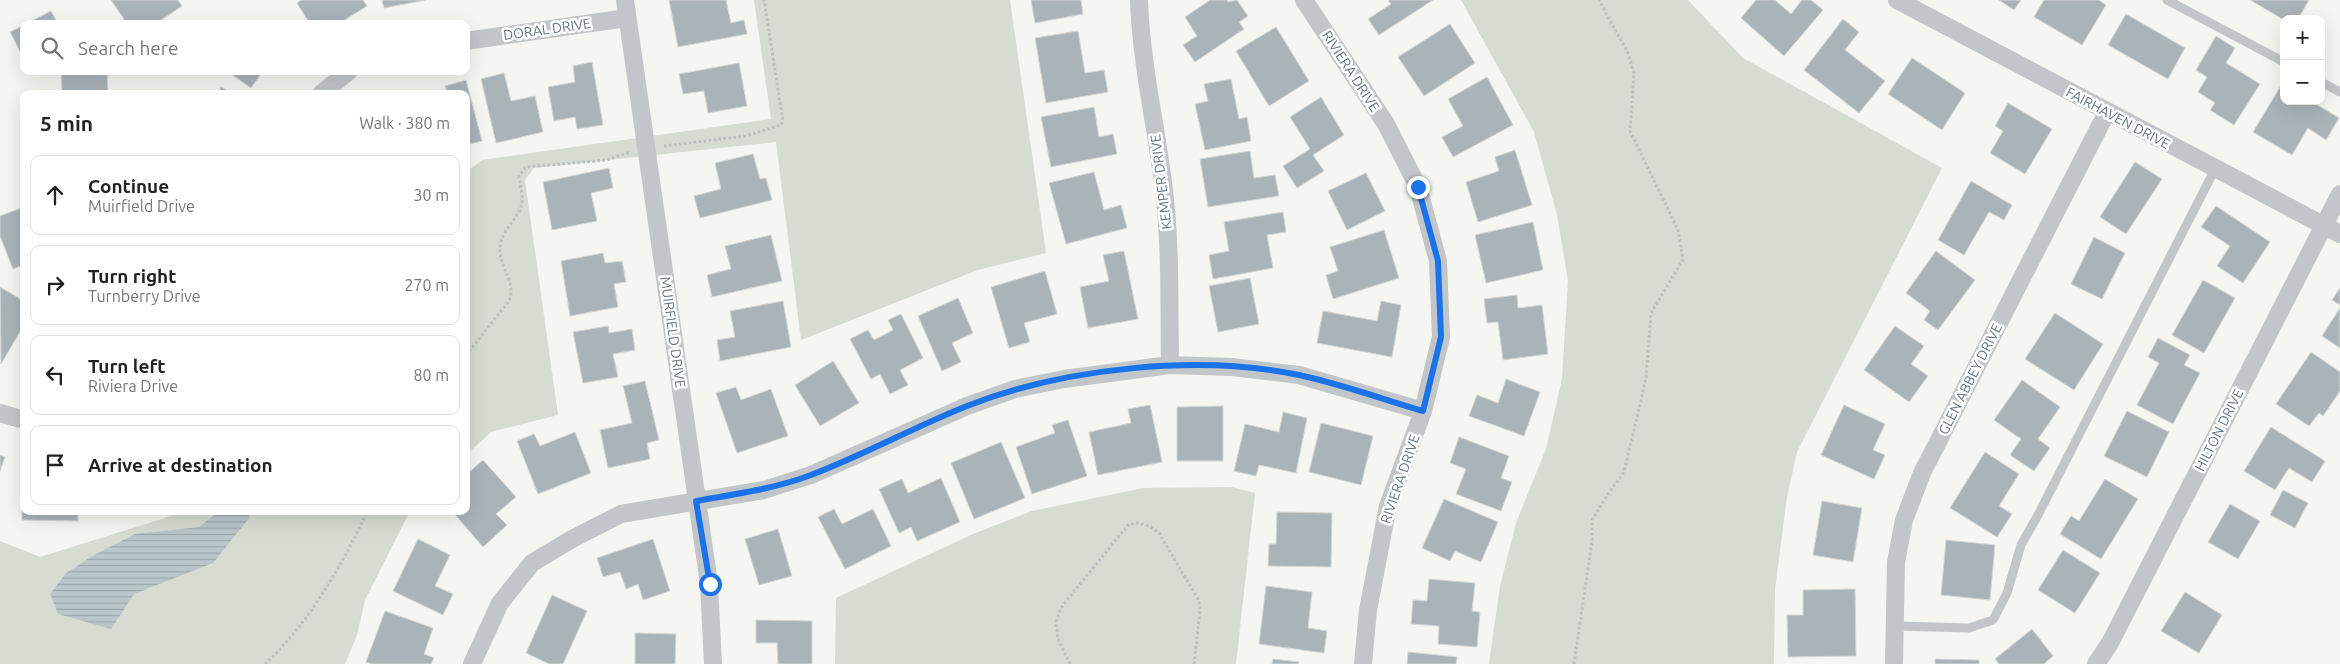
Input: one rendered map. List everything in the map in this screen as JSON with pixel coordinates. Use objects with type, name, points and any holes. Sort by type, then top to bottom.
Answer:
[{"type":"street","name":"MUIRFIELD DRIVE","points":[[624,0],[648,148],[696,501],[710,584],[713,664]]},
{"type":"street","name":"KEMPER DRIVE","points":[[1138,0],[1140,38],[1163,183],[1166,217],[1170,365]]},
{"type":"street","name":"RIVIERA DRIVE","points":[[1304,0],[1386,124],[1418,187],[1438,261],[1441,337],[1423,411],[1388,506],[1370,601],[1363,664]]},
{"type":"street","name":"FAIRHAVEN DRIVE","points":[[1898,0],[2214,169],[2340,234]]},
{"type":"street","name":"DORAL DRIVE","points":[[470,40],[627,18]]},
{"type":"street","points":[[326,90],[344,75]]},
{"type":"street","name":"GLEN ABBEY DRIVE","points":[[1894,664],[1896,562],[1904,520],[1922,473],[2107,112]]},
{"type":"street","name":"HILTON DRIVE","points":[[2096,664],[2110,643],[2340,194]]},
{"type":"street","points":[[472,664],[500,603],[532,563],[572,538],[621,514],[764,490],[811,475],[967,406],[1015,390],[1064,379],[1170,365],[1232,367],[1299,375],[1423,411]]},
{"type":"street","points":[[0,412],[20,419]]},
{"type":"lane","points":[[2167,0],[2280,60]]},
{"type":"lane","points":[[2325,84],[2340,92]]},
{"type":"lane","points":[[1895,626],[1969,628],[1993,620],[2007,593],[2021,545],[2214,169]]},
{"type":"path","points":[[470,350],[510,301],[512,294],[511,281],[500,249],[504,234],[522,206],[519,176],[526,167],[607,160],[648,148],[746,136],[781,125],[783,121],[764,0]]},
{"type":"path","points":[[1574,664],[1592,541],[1592,520],[1624,472],[1646,379],[1651,313],[1683,260],[1678,230],[1630,131],[1634,73],[1628,53],[1599,0]]},
{"type":"path","points":[[264,664],[287,640],[323,591],[348,552],[365,515]]},
{"type":"path","points":[[1070,664],[1058,639],[1056,623],[1060,610],[1098,565],[1122,530],[1129,524],[1138,523],[1149,526],[1159,533],[1198,601],[1200,610],[1194,664]]},
{"type":"shaded area","points":[[754,0],[1010,0],[1046,253],[978,270],[801,340],[776,142],[534,168],[525,180],[558,415],[491,432],[470,451],[470,169],[482,160],[771,119]]},
{"type":"shaded area","points":[[1461,0],[1688,0],[1743,58],[1942,168],[1797,452],[1787,497],[1775,589],[1774,664],[1489,664],[1500,586],[1516,523],[1546,449],[1562,379],[1568,281],[1557,215],[1534,132]]},
{"type":"shaded area","points":[[1232,487],[1255,493],[1236,664],[835,664],[836,598],[973,534],[1032,511],[1143,488]]},
{"type":"shaded area","points":[[171,515],[408,515],[365,600],[357,635],[345,664],[0,664],[0,541],[40,557]]},
{"type":"shaded area","points":[[214,515],[249,515],[250,517],[213,563],[134,594],[111,629],[58,614],[50,594],[66,573],[94,555],[135,534],[199,527]]},
{"type":"building","points":[[111,0],[178,0],[182,6],[161,20],[124,19]]},
{"type":"building","points":[[301,0],[363,0],[367,6],[344,20],[308,20],[297,3]]},
{"type":"building","points":[[382,0],[426,0],[384,8]]},
{"type":"building","points":[[669,0],[726,0],[731,23],[744,20],[747,34],[678,47]]},
{"type":"building","points":[[1031,0],[1081,0],[1083,14],[1035,23]]},
{"type":"building","points":[[1210,0],[1227,0],[1228,2],[1237,0],[1248,16],[1239,22],[1244,29],[1195,62],[1183,45],[1197,36],[1185,17]]},
{"type":"building","points":[[1388,0],[1433,0],[1379,35],[1368,19],[1391,4]]},
{"type":"building","points":[[1756,0],[1775,0],[1791,14],[1802,0],[1811,0],[1823,10],[1784,56],[1741,18]]},
{"type":"building","points":[[1999,0],[2021,0],[2014,10]]},
{"type":"building","points":[[2044,0],[2099,0],[2106,5],[2082,45],[2034,17]]},
{"type":"building","points":[[2250,0],[2309,0],[2300,15],[2280,15],[2280,18]]},
{"type":"building","points":[[51,11],[56,20],[34,20]]},
{"type":"building","points":[[2126,14],[2185,48],[2168,79],[2108,45]]},
{"type":"building","points":[[1843,19],[1859,32],[1845,50],[1885,81],[1859,113],[1804,70]]},
{"type":"building","points":[[1450,24],[1475,63],[1424,96],[1398,57]]},
{"type":"building","points":[[20,27],[20,51],[10,32]]},
{"type":"building","points":[[1276,27],[1309,81],[1269,106],[1236,51]]},
{"type":"building","points":[[1078,31],[1085,73],[1104,70],[1108,92],[1046,103],[1035,38]]},
{"type":"building","points":[[2216,36],[2235,48],[2226,63],[2260,84],[2234,125],[2210,110],[2215,103],[2198,92],[2207,77],[2196,70]]},
{"type":"building","points":[[1912,58],[1965,93],[1942,130],[1888,94]]},
{"type":"building","points":[[592,62],[603,125],[577,129],[575,117],[554,121],[548,87],[575,82],[573,66]]},
{"type":"building","points":[[739,63],[747,106],[708,113],[704,91],[683,94],[679,74]]},
{"type":"building","points":[[504,73],[511,101],[535,96],[543,132],[496,143],[481,79]]},
{"type":"building","points":[[61,75],[107,75],[108,90],[62,90]]},
{"type":"building","points":[[233,75],[260,75],[251,88]]},
{"type":"building","points":[[1487,77],[1513,125],[1453,157],[1442,137],[1463,126],[1448,99]]},
{"type":"building","points":[[1231,79],[1239,119],[1247,117],[1251,141],[1205,150],[1195,104],[1208,101],[1204,84]]},
{"type":"building","points":[[466,80],[469,90],[446,90],[445,86]]},
{"type":"building","points":[[2280,87],[2280,105],[2318,105],[2339,118],[2326,140],[2308,128],[2292,155],[2253,132]]},
{"type":"building","points":[[470,95],[482,141],[470,144]]},
{"type":"building","points":[[1321,97],[1344,135],[1313,155],[1324,171],[1297,188],[1283,166],[1310,149],[1290,117]]},
{"type":"building","points":[[2008,103],[2052,129],[2025,174],[1990,153],[2003,131],[1995,126]]},
{"type":"building","points":[[1094,107],[1099,137],[1113,134],[1117,154],[1051,167],[1041,117]]},
{"type":"building","points":[[1515,150],[1532,205],[1478,222],[1466,182],[1499,171],[1495,157]]},
{"type":"building","points":[[1250,151],[1254,178],[1275,175],[1279,196],[1208,207],[1200,159]]},
{"type":"building","points":[[753,154],[760,179],[766,178],[772,200],[700,218],[694,196],[721,189],[715,163]]},
{"type":"building","points":[[2135,162],[2162,179],[2126,234],[2100,217]]},
{"type":"building","points":[[609,168],[613,188],[591,193],[597,221],[552,230],[543,182]]},
{"type":"building","points":[[1094,172],[1104,210],[1121,205],[1127,228],[1066,244],[1049,183]]},
{"type":"building","points":[[1366,173],[1385,211],[1347,230],[1328,191]]},
{"type":"building","points":[[1971,181],[2012,205],[2004,220],[1989,212],[1964,255],[1938,240]]},
{"type":"building","points":[[2216,206],[2270,242],[2243,283],[2217,266],[2230,246],[2201,227]]},
{"type":"building","points":[[20,208],[20,266],[13,269],[0,236],[0,216]]},
{"type":"building","points":[[1283,212],[1286,232],[1267,235],[1273,268],[1213,279],[1209,255],[1229,251],[1224,222]]},
{"type":"building","points":[[1533,222],[1543,270],[1486,283],[1475,235]]},
{"type":"building","points":[[1384,230],[1399,278],[1333,299],[1326,275],[1338,271],[1330,247]]},
{"type":"building","points":[[771,235],[782,281],[712,297],[707,275],[731,269],[725,246]]},
{"type":"building","points":[[2094,237],[2125,253],[2102,299],[2071,284]]},
{"type":"building","points":[[1124,251],[1138,319],[1088,328],[1080,287],[1109,281],[1103,255]]},
{"type":"building","points":[[1936,251],[1975,280],[1938,330],[1924,320],[1930,311],[1906,293]]},
{"type":"building","points":[[603,253],[605,263],[622,261],[626,282],[614,284],[618,307],[570,316],[561,261]]},
{"type":"building","points":[[1045,271],[1057,314],[1024,323],[1030,342],[1009,348],[991,287]]},
{"type":"building","points":[[1250,278],[1259,324],[1218,332],[1209,286]]},
{"type":"building","points":[[2203,280],[2235,298],[2204,353],[2172,335]]},
{"type":"building","points":[[0,287],[20,299],[20,332],[1,364]]},
{"type":"building","points":[[2340,288],[2340,305],[2332,300]]},
{"type":"building","points":[[1517,295],[1518,308],[1542,305],[1548,354],[1503,360],[1498,322],[1487,323],[1484,299]]},
{"type":"building","points":[[958,298],[973,333],[952,343],[961,362],[942,371],[918,316]]},
{"type":"building","points":[[783,301],[791,347],[720,361],[717,340],[735,337],[730,311]]},
{"type":"building","points":[[1381,301],[1401,305],[1392,357],[1317,343],[1323,311],[1377,321]]},
{"type":"building","points":[[2340,308],[2340,348],[2322,336]]},
{"type":"building","points":[[2055,313],[2103,344],[2074,390],[2025,359]]},
{"type":"building","points":[[901,314],[923,358],[900,370],[908,385],[890,394],[880,374],[871,379],[850,339],[868,330],[874,340],[893,330],[888,320]]},
{"type":"building","points":[[608,326],[609,333],[632,329],[635,350],[613,354],[618,377],[583,383],[573,332]]},
{"type":"building","points":[[1895,326],[1924,346],[1911,364],[1928,376],[1909,402],[1864,370]]},
{"type":"building","points":[[2158,338],[2190,355],[2184,365],[2200,373],[2173,424],[2137,405],[2159,363],[2148,357]]},
{"type":"building","points":[[2311,352],[2340,372],[2340,391],[2323,416],[2319,413],[2309,426],[2276,404]]},
{"type":"building","points":[[833,361],[859,403],[820,426],[795,385]]},
{"type":"building","points":[[1506,379],[1540,392],[1524,436],[1469,416],[1477,395],[1498,403]]},
{"type":"building","points":[[2022,380],[2060,407],[2038,439],[2050,448],[2034,471],[2010,455],[2021,439],[1994,420]]},
{"type":"building","points":[[645,381],[659,440],[647,443],[650,459],[608,468],[600,430],[632,423],[623,386]]},
{"type":"building","points":[[736,387],[741,400],[771,389],[788,436],[737,453],[716,393]]},
{"type":"building","points":[[1150,405],[1162,462],[1098,475],[1089,432],[1131,423],[1128,409]]},
{"type":"building","points":[[1844,405],[1885,424],[1873,450],[1885,455],[1874,479],[1821,455]]},
{"type":"building","points":[[1223,406],[1223,461],[1177,461],[1177,407]]},
{"type":"building","points":[[2127,411],[2169,432],[2147,477],[2104,456]]},
{"type":"building","points":[[1283,412],[1307,418],[1296,473],[1259,465],[1256,476],[1234,471],[1245,424],[1279,432]]},
{"type":"building","points":[[1068,420],[1087,476],[1032,494],[1016,447],[1055,433],[1052,425]]},
{"type":"building","points":[[1321,423],[1373,436],[1361,485],[1309,472]]},
{"type":"building","points":[[2271,427],[2325,461],[2312,482],[2289,468],[2275,490],[2244,471]]},
{"type":"building","points":[[575,432],[591,473],[538,494],[517,441],[534,434],[540,446]]},
{"type":"building","points":[[1459,437],[1509,456],[1501,478],[1512,482],[1501,511],[1456,494],[1466,469],[1450,463]]},
{"type":"building","points":[[1001,442],[1025,498],[974,519],[951,463]]},
{"type":"building","points":[[1985,452],[2019,474],[1999,506],[2012,514],[1997,537],[1950,508]]},
{"type":"building","points":[[0,455],[5,457],[0,471]]},
{"type":"building","points":[[483,460],[516,497],[496,514],[507,525],[483,547],[455,515],[470,515],[470,471]]},
{"type":"building","points":[[941,478],[960,522],[917,541],[911,527],[899,533],[879,489],[902,479],[908,493]]},
{"type":"building","points":[[2105,479],[2138,499],[2101,559],[2060,534],[2071,516],[2079,521]]},
{"type":"building","points":[[2283,490],[2308,503],[2295,528],[2270,515]]},
{"type":"building","points":[[1444,499],[1498,522],[1481,562],[1455,551],[1450,561],[1422,548]]},
{"type":"building","points":[[1822,501],[1862,508],[1853,562],[1813,555]]},
{"type":"building","points":[[2230,504],[2260,521],[2238,559],[2208,542]]},
{"type":"building","points":[[834,509],[842,524],[873,509],[891,546],[845,569],[818,517]]},
{"type":"building","points":[[1277,512],[1332,513],[1331,567],[1268,566],[1269,544],[1276,544]]},
{"type":"building","points":[[22,515],[78,515],[78,521],[22,520]]},
{"type":"building","points":[[778,529],[792,576],[759,585],[745,539]]},
{"type":"building","points":[[418,539],[450,555],[435,586],[453,594],[443,615],[393,591]]},
{"type":"building","points":[[653,539],[670,591],[643,600],[638,584],[626,589],[620,572],[603,577],[597,558]]},
{"type":"building","points":[[1946,540],[1995,545],[1990,600],[1941,595]]},
{"type":"building","points":[[2063,550],[2100,573],[2075,613],[2038,590]]},
{"type":"building","points":[[1429,579],[1475,583],[1472,611],[1480,612],[1477,647],[1438,644],[1439,626],[1411,624],[1413,600],[1427,601]]},
{"type":"building","points":[[1266,586],[1312,592],[1308,628],[1327,631],[1324,653],[1259,644]]},
{"type":"building","points":[[1855,589],[1856,656],[1788,657],[1787,615],[1803,615],[1803,590]]},
{"type":"building","points":[[2185,592],[2222,615],[2199,653],[2161,631]]},
{"type":"building","points":[[552,595],[587,611],[563,664],[549,664],[526,653]]},
{"type":"building","points":[[385,611],[433,628],[424,654],[434,658],[431,664],[372,664],[366,662]]},
{"type":"building","points":[[756,620],[812,621],[812,664],[778,664],[777,643],[756,643]]},
{"type":"building","points":[[2032,629],[2053,656],[2044,664],[1999,664],[1995,659]]},
{"type":"building","points":[[635,633],[676,634],[675,664],[635,664]]},
{"type":"building","points":[[1408,652],[1457,657],[1456,664],[1407,664]]},
{"type":"building","points":[[1273,659],[1299,662],[1298,664],[1272,664]]},
{"type":"building","points":[[1935,659],[1979,660],[1979,664],[1935,664]]},
{"type":"route","points":[[710,584],[696,501],[764,490],[811,475],[967,406],[1015,390],[1064,379],[1170,365],[1232,367],[1299,375],[1423,411],[1441,337],[1438,261],[1418,187]]}]
